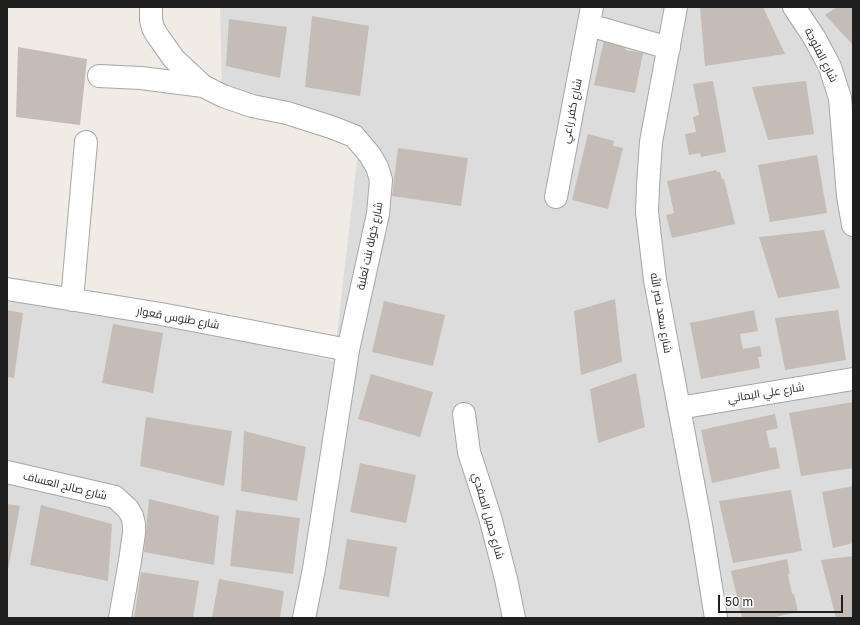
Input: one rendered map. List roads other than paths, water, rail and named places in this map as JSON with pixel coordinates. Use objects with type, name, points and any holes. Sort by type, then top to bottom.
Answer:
[{"type":"street","name":"شارع خولة بنت ثعلبة","points":[[151,7],[151,20],[157,35],[174,59],[203,86],[223,96],[252,106],[287,113],[354,136],[370,155],[377,167],[381,180],[378,214],[348,350],[314,569],[304,618]]},
{"type":"street","name":"شارع سعد نصر الله","points":[[676,7],[652,142],[647,212],[654,280],[701,524],[716,618]]},
{"type":"street","name":"شارع الفلوجة","points":[[794,7],[814,37],[830,67],[840,98],[847,127],[848,196],[853,225]]},
{"type":"street","name":"شارع كفر راعي","points":[[556,197],[590,16],[669,48]]},
{"type":"street","points":[[99,76],[141,78],[203,86]]},
{"type":"street","points":[[72,300],[86,142]]},
{"type":"street","name":"شارع طنوس قعوار","points":[[7,290],[168,316],[348,350]]},
{"type":"street","name":"شارع علي اليماني","points":[[679,408],[853,379]]},
{"type":"street","name":"شارع جميل الصفدي","points":[[464,414],[469,452],[490,517],[506,579],[514,618]]},
{"type":"street","name":"شارع صالح العساف","points":[[7,472],[115,497],[128,509],[133,520],[134,533],[120,618]]}]
